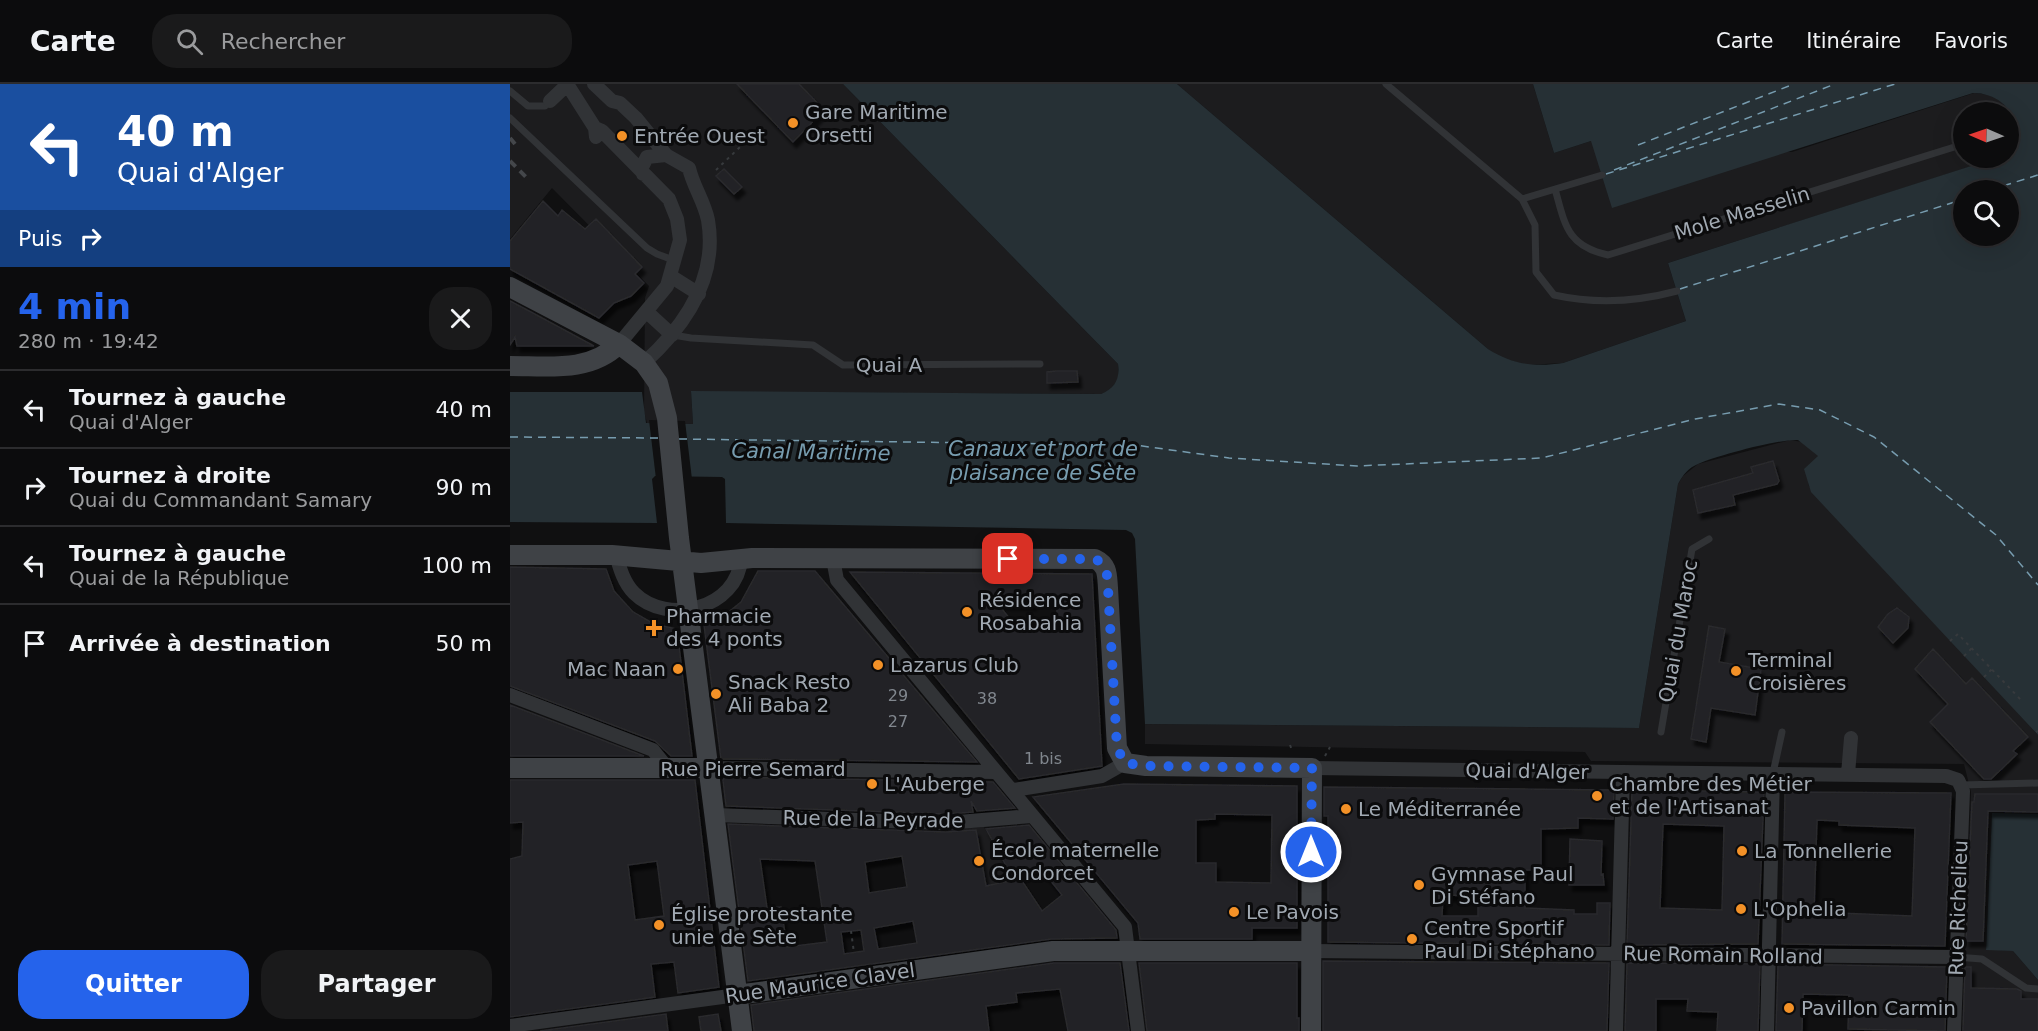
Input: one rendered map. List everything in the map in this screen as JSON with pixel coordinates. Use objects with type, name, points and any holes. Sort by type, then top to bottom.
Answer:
[{"type":"main road","points":[[510,286],[593,333],[619,344],[644,363],[658,383],[667,418],[682,559],[742,1031]]},
{"type":"main road","points":[[510,366],[574,367],[610,353],[619,344]]},
{"type":"main road","points":[[510,555],[614,555],[682,559],[701,563],[741,558],[1095,559],[1102,562],[1107,571],[1117,748],[1125,763]]},
{"type":"main road","name":"Quai d'Alger","points":[[1125,763],[1146,766],[1317,763]]},
{"type":"main road","points":[[1311,1031],[1310,951],[1317,763]]},
{"type":"main road","name":"Rue Pierre Semard","points":[[510,768],[709,768]]},
{"type":"main road","name":"Rue Maurice Clavel","points":[[737,994],[1053,951],[1130,951]]},
{"type":"main road","name":"Rue Romain Rolland","points":[[1130,951],[1310,951]]},
{"type":"street","points":[[594,84],[612,101],[621,103],[657,141],[662,151],[689,168],[708,221],[708,255],[699,294],[673,335],[644,363]]},
{"type":"street","points":[[550,101],[567,85],[595,128],[596,138],[626,171],[641,173],[669,199],[677,219],[680,240],[672,277],[647,312],[619,344]]},
{"type":"street","points":[[641,173],[647,157],[662,151]]},
{"type":"street","points":[[672,277],[699,294]]},
{"type":"street","points":[[647,312],[673,335]]},
{"type":"street","points":[[614,555],[625,581],[641,599],[663,610],[689,611],[716,600],[729,591],[736,580],[741,558]]},
{"type":"street","points":[[833,559],[837,579],[995,772],[1014,790],[1032,816],[1125,927],[1130,951],[1138,1031]]},
{"type":"street","points":[[510,695],[653,750],[668,769]]},
{"type":"street","points":[[1848,774],[1851,738]]},
{"type":"street","points":[[1014,790],[1102,776],[1125,763]]},
{"type":"street","name":"Quai d'Alger","points":[[1317,763],[1623,772],[1946,776],[1958,780],[1962,785]]},
{"type":"street","name":"Rue Pierre Semard","points":[[709,768],[995,772]]},
{"type":"street","points":[[1616,1031],[1623,772]]},
{"type":"street","points":[[1767,1031],[1773,774]]},
{"type":"street","name":"Rue Richelieu","points":[[1954,1031],[1962,785]]},
{"type":"street","name":"Rue de la Peyrade","points":[[714,815],[946,823],[1032,816]]},
{"type":"street","name":"Rue Romain Rolland","points":[[1310,951],[1956,957]]},
{"type":"street","name":"Rue Maurice Clavel","points":[[510,1026],[737,994]]},
{"type":"lane","points":[[1386,84],[1522,199],[1535,225],[1536,272],[1554,295],[1581,301],[1647,299],[1677,291]]},
{"type":"lane","points":[[510,91],[528,106],[545,106],[550,101]]},
{"type":"lane","points":[[510,118],[647,248],[676,261]]},
{"type":"lane","name":"Mole Masselin","points":[[1555,189],[1567,231],[1590,251],[1608,255],[1953,147]]},
{"type":"lane","points":[[1522,199],[1602,175]]},
{"type":"lane","name":"Quai A","points":[[673,335],[813,345],[843,365],[1040,364]]},
{"type":"lane","name":"Quai du Maroc","points":[[1661,732],[1692,549],[1709,539]]},
{"type":"lane","points":[[1773,774],[1782,732]]},
{"type":"lane","points":[[1962,785],[2038,783]]},
{"type":"lane","points":[[1956,957],[1982,959],[2026,988],[2038,989]]},
{"type":"path","points":[[716,170],[764,124]]},
{"type":"path","points":[[1950,641],[1958,634],[2022,701]]},
{"type":"path","points":[[1964,656],[1972,648]]},
{"type":"path","points":[[1984,677],[1992,669]]},
{"type":"path","points":[[1317,763],[1330,747]]},
{"type":"path","points":[[851,931],[854,953]]},
{"type":"shaded area","points":[[510,84],[843,84],[1118,364],[1118,380],[1110,390],[1101,394],[691,392],[693,424],[647,423],[644,412],[645,298],[649,286],[552,188],[510,239]]},
{"type":"shaded area","points":[[1177,84],[1533,84],[1554,153],[1591,141],[1792,152],[1974,93],[1991,95],[2002,102],[1953,102],[1953,168],[1965,168],[1668,263],[1686,321],[1563,363],[1528,365],[1501,358]]},
{"type":"shaded area","points":[[1790,440],[1803,442],[1819,456],[1808,477],[1809,486],[2038,735],[2038,814],[1992,814],[1986,949],[2013,951],[2038,980],[2038,1031],[1962,1031],[1971,792],[1964,764],[1591,761],[1585,752],[1145,744],[1145,724],[1639,728],[1678,484],[1683,476],[1698,464]]},
{"type":"shaded area","name":"École maternelle Condorcet","points":[[984,827],[1014,880],[959,892],[948,830]]},
{"type":"water","points":[[843,84],[1177,84],[1488,349],[1515,362],[1543,365],[1563,363],[1686,321],[1668,263],[1965,168],[2019,168],[2019,102],[2001,102],[1990,96],[1973,93],[1612,208],[1591,141],[1554,153],[1533,84],[2038,84],[2038,735],[1811,492],[1804,469],[1818,456],[1798,440],[1763,445],[1707,461],[1694,466],[1678,484],[1639,728],[1145,724],[1135,539],[1132,533],[1126,530],[726,523],[725,479],[722,477],[655,476],[652,479],[657,523],[510,522],[510,392],[642,392],[646,423],[693,424],[691,391],[1101,394],[1116,382],[1118,364]]},
{"type":"water","points":[[1992,813],[2038,814],[2038,980],[2013,951],[1986,950]]},
{"type":"pier","points":[[649,420],[685,421],[692,479],[656,479]]},
{"type":"building","name":"Gare Maritime Orsetti","points":[[737,84],[799,84],[824,110],[793,142]]},
{"type":"building","points":[[724,169],[742,187],[734,194],[716,176]]},
{"type":"building","points":[[543,201],[558,216],[562,210],[585,229],[596,219],[642,267],[635,274],[644,283],[631,296],[614,303],[599,318],[510,269],[510,241]]},
{"type":"building","points":[[510,301],[594,346],[517,346],[515,337],[510,345]]},
{"type":"building","points":[[1077,371],[1078,382],[1047,383],[1047,372]]},
{"type":"building","points":[[1773,461],[1779,481],[1777,484],[1733,495],[1735,505],[1698,513],[1693,490],[1753,473],[1751,467]]},
{"type":"building","points":[[510,567],[606,569],[614,591],[633,612],[654,624],[677,629],[692,756],[671,756],[655,741],[510,686]]},
{"type":"building","points":[[758,571],[815,571],[977,762],[721,759],[704,625],[721,618],[741,602]]},
{"type":"building","points":[[850,572],[1092,574],[1102,766],[1019,779]],"holes":[[[1033,596],[1057,597],[1057,624],[1019,630],[997,603],[1033,604]]]},
{"type":"building","points":[[1897,608],[1909,617],[1908,628],[1893,643],[1878,627],[1888,614]]},
{"type":"building","name":"Terminal Croisières","points":[[1709,626],[1725,629],[1719,662],[1761,669],[1755,715],[1711,708],[1706,742],[1691,739]]},
{"type":"building","points":[[1933,649],[1966,684],[1972,678],[2028,737],[2013,751],[2017,754],[1991,779],[1984,779],[1930,722],[1948,704],[1915,669]]},
{"type":"building","points":[[510,705],[644,756],[510,756]]},
{"type":"building","points":[[725,777],[993,782],[1015,808],[977,811],[971,801],[973,812],[946,814],[726,806],[723,780]]},
{"type":"building","points":[[510,780],[695,780],[719,987],[678,993],[674,962],[651,964],[655,997],[510,1017],[510,859],[522,856],[523,822],[510,823]],"holes":[[[657,861],[664,916],[635,920],[628,865]]]},
{"type":"building","points":[[1124,784],[1297,786],[1297,928],[1252,928],[1252,939],[1140,939],[1138,923],[1033,797]],"holes":[[[1215,814],[1272,815],[1271,883],[1216,882],[1216,863],[1196,863],[1196,820],[1215,819]]]},
{"type":"building","points":[[1324,787],[1614,790],[1613,819],[1578,818],[1578,828],[1541,829],[1541,870],[1525,870],[1525,908],[1574,910],[1574,914],[1597,914],[1597,903],[1610,903],[1609,945],[1328,942],[1328,816],[1324,816]],"holes":[[[1443,895],[1478,896],[1478,916],[1442,916]]]},
{"type":"building","points":[[1632,790],[1764,792],[1758,944],[1627,945]],"holes":[[[1663,824],[1724,826],[1722,910],[1660,908]]]},
{"type":"building","points":[[1785,792],[1951,793],[1945,946],[1782,944]],"holes":[[[1817,820],[1839,821],[1839,825],[1915,828],[1912,916],[1814,912]]]},
{"type":"building","points":[[1975,794],[2038,794],[2038,812],[1988,811],[1983,941],[1966,941],[1972,802],[1974,802]]},
{"type":"building","points":[[728,824],[946,832],[976,830],[986,886],[1014,880],[986,829],[1029,825],[1116,930],[1117,938],[1051,939],[748,981]],"holes":[[[902,856],[907,887],[869,893],[865,862]],[[760,859],[815,861],[827,942],[787,947],[781,907],[767,908]],[[1038,865],[1062,895],[1042,911],[1020,878]],[[913,921],[917,943],[878,949],[874,928]],[[861,930],[864,951],[844,954],[841,932]]]},
{"type":"building","points":[[1570,839],[1602,841],[1601,875],[1603,874],[1604,885],[1569,885]]},
{"type":"building","points":[[1323,961],[1609,963],[1607,1031],[1323,1031]]},
{"type":"building","points":[[1054,963],[1120,963],[1129,1031],[1068,1031],[1060,989],[1016,993],[1017,1002],[986,1006],[989,1031],[754,1031],[751,1005]]},
{"type":"building","points":[[1139,963],[1297,963],[1299,1031],[1147,1031]]},
{"type":"building","points":[[1627,963],[1760,964],[1758,1031],[1717,1031],[1718,1012],[1687,1011],[1688,999],[1656,999],[1656,1031],[1625,1031]]},
{"type":"building","points":[[1778,964],[1947,967],[1945,1031],[1848,1029],[1849,995],[1803,994],[1802,1031],[1776,1031]]},
{"type":"building","points":[[1965,967],[1971,967],[1971,988],[2017,989],[2021,991],[2021,999],[2038,999],[2038,1031],[1963,1031]]},
{"type":"building","points":[[666,1014],[668,1031],[540,1031]]},
{"type":"building","points":[[718,1014],[721,1031],[701,1031],[699,1017]]},
{"type":"ferry route","points":[[1638,145],[1794,84]]},
{"type":"ferry route","points":[[1614,170],[1835,84]]},
{"type":"ferry route","points":[[1606,174],[1895,84]]},
{"type":"ferry route","points":[[2019,181],[2038,175]]},
{"type":"ferry route","points":[[1680,289],[1953,202]]},
{"type":"ferry route","points":[[679,439],[1135,445],[1229,458],[1357,466],[1542,458],[1695,419],[1779,404],[1820,410],[1874,437],[1996,535],[2038,585]]},
{"type":"ferry route","points":[[510,437],[659,438]]},
{"type":"railway","points":[[510,138],[515,144]]},
{"type":"railway","points":[[510,161],[529,180]]},
{"type":"place","name":"Gare Maritime Orsetti","points":[[793,123]]},
{"type":"place","name":"Entrée Ouest","points":[[622,136]]},
{"type":"place","name":"Résidence Rosabahia","points":[[967,612]]},
{"type":"place","name":"Pharmacie des 4 ponts","points":[[654,628]]},
{"type":"place","name":"Lazarus Club","points":[[878,665]]},
{"type":"place","name":"Mac Naan","points":[[678,669]]},
{"type":"place","name":"Terminal Croisières","points":[[1736,671]]},
{"type":"place","name":"Snack Resto Ali Baba 2","points":[[716,694]]},
{"type":"place","name":"L'Auberge","points":[[872,784]]},
{"type":"place","name":"Chambre des Métier et de l'Artisanat","points":[[1597,796]]},
{"type":"place","name":"Le Méditerranée","points":[[1346,809]]},
{"type":"place","name":"La Tonnellerie","points":[[1742,851]]},
{"type":"place","name":"École maternelle Condorcet","points":[[979,861]]},
{"type":"place","name":"Gymnase Paul Di Stéfano","points":[[1419,885]]},
{"type":"place","name":"L'Ophelia","points":[[1741,909]]},
{"type":"place","name":"Le Pavois","points":[[1234,912]]},
{"type":"place","name":"Église protestante unie de Sète","points":[[659,925]]},
{"type":"place","name":"Centre Sportif Paul Di Stéphano","points":[[1412,939]]},
{"type":"place","name":"Pavillon Carmin","points":[[1789,1008]]},
{"type":"route","points":[[1008,559],[1095,559],[1102,562],[1107,571],[1117,748],[1125,763],[1146,766],[1312,768],[1311,852]]},
{"type":"water label","name":"Canal Maritime","points":[[811,452]]},
{"type":"water label","name":"Canaux et port de plaisance de Sète","points":[[1043,461]]}]
